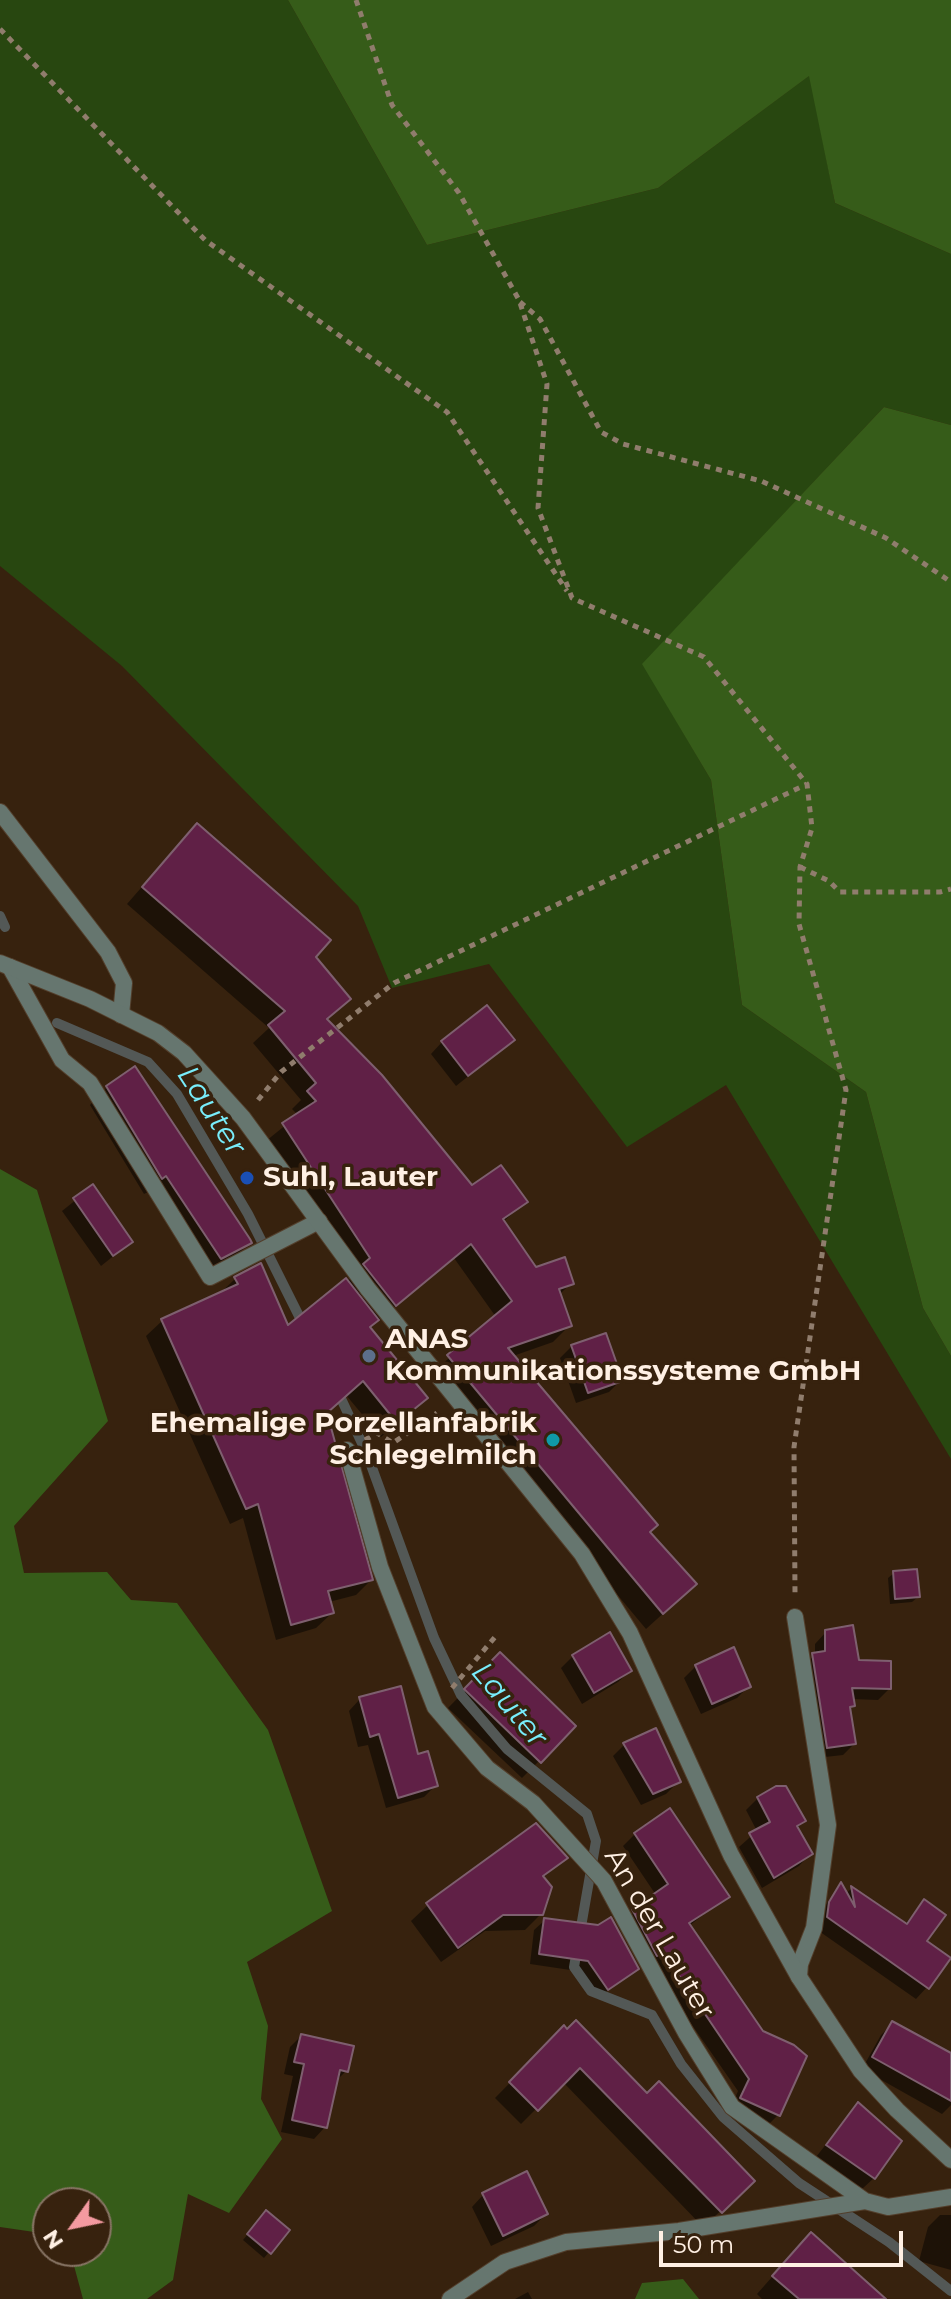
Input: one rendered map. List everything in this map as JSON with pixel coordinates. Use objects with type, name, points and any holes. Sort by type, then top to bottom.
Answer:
[{"type":"street","points":[[0,812],[108,952],[124,983],[121,1015]]},
{"type":"street","points":[[5,965],[62,1060],[90,1083],[210,1277],[319,1221]]},
{"type":"street","points":[[5,965],[158,1033],[184,1053],[243,1118],[455,1401],[582,1554],[630,1633],[731,1855],[799,1977],[861,2071],[897,2110],[951,2160]]},
{"type":"street","name":"An der Lauter","points":[[347,1450],[380,1567],[435,1707],[487,1768],[533,1803],[574,1844],[604,1881],[686,2033],[732,2107],[865,2201]]},
{"type":"street","points":[[795,1617],[828,1825],[814,1928],[800,1964],[799,1977]]},
{"type":"street","points":[[450,2299],[505,2262],[566,2242],[792,2215],[865,2201],[888,2207],[951,2197]]},
{"type":"path","points":[[356,0],[392,105],[459,193],[519,300],[547,384],[538,508],[572,598]]},
{"type":"path","points":[[0,29],[205,240],[447,412],[572,598],[704,657],[807,784],[812,828],[800,867],[799,924],[846,1090],[794,1447],[795,1617]]},
{"type":"path","points":[[519,300],[540,319],[601,432],[623,444],[761,481],[886,538],[951,582]]},
{"type":"path","points":[[243,1118],[281,1072],[394,983],[807,784]]},
{"type":"path","points":[[800,867],[829,881],[840,892],[940,892],[951,889]]},
{"type":"path","points":[[377,1433],[393,1443],[455,1401]]},
{"type":"path","points":[[471,1667],[495,1637]]},
{"type":"green space","points":[[0,0],[288,0],[427,245],[658,188],[810,75],[835,203],[951,254],[951,425],[884,407],[643,664],[711,780],[742,1005],[866,1092],[923,1308],[951,1356],[951,1459],[726,1085],[627,1147],[489,964],[392,988],[358,906],[122,666],[0,566]]},
{"type":"green space","points":[[288,0],[951,0],[951,254],[835,203],[809,76],[658,188],[427,245]]},
{"type":"green space","points":[[884,407],[951,425],[951,1356],[923,1308],[866,1092],[742,1005],[711,780],[642,664]]},
{"type":"green space","points":[[0,1169],[37,1190],[108,1421],[14,1526],[24,1573],[107,1572],[131,1600],[177,1603],[268,1730],[332,1911],[247,1962],[268,2026],[261,2099],[282,2139],[229,2213],[188,2194],[173,2280],[147,2299],[83,2299],[74,2267],[112,2267],[112,2187],[32,2187],[32,2232],[0,2227]]},
{"type":"green space","points":[[683,2279],[699,2299],[635,2299],[642,2283]]},
{"type":"building","points":[[197,823],[331,940],[316,957],[351,999],[327,1019],[382,1075],[472,1185],[501,1165],[528,1202],[503,1219],[536,1267],[565,1257],[574,1284],[559,1289],[572,1326],[508,1348],[658,1525],[650,1532],[697,1584],[663,1614],[447,1355],[512,1301],[471,1244],[396,1306],[363,1264],[370,1258],[282,1123],[316,1101],[307,1091],[316,1083],[268,1025],[285,1011],[142,887]]},
{"type":"building","points":[[487,1005],[515,1040],[468,1076],[441,1041]]},
{"type":"building","points":[[135,1066],[252,1243],[221,1259],[166,1176],[162,1179],[106,1086]]},
{"type":"building","points":[[93,1184],[133,1242],[113,1256],[73,1198]]},
{"type":"building","points":[[261,1263],[288,1325],[346,1278],[379,1320],[370,1327],[428,1398],[397,1423],[363,1381],[327,1413],[373,1580],[328,1591],[334,1613],[291,1625],[258,1504],[246,1509],[161,1319],[238,1284],[234,1277]]},
{"type":"building","points":[[606,1333],[623,1381],[588,1393],[571,1345]]},
{"type":"building","points":[[917,1569],[920,1597],[895,1599],[893,1571]]},
{"type":"building","points":[[853,1625],[859,1660],[891,1661],[891,1689],[852,1688],[855,1706],[850,1707],[856,1744],[827,1748],[812,1653],[825,1651],[825,1630]]},
{"type":"building","points":[[610,1632],[632,1671],[594,1693],[572,1655]]},
{"type":"building","points":[[734,1647],[751,1687],[712,1704],[695,1665]]},
{"type":"building","points":[[500,1652],[576,1726],[541,1763],[464,1689]]},
{"type":"building","points":[[401,1686],[418,1754],[428,1751],[438,1786],[398,1798],[379,1734],[370,1737],[359,1697]]},
{"type":"building","points":[[656,1728],[681,1782],[653,1794],[623,1743]]},
{"type":"building","points":[[776,1786],[786,1786],[806,1821],[797,1826],[813,1854],[774,1878],[749,1833],[770,1822],[757,1797]]},
{"type":"building","points":[[670,1808],[730,1897],[689,1923],[763,2031],[794,2045],[807,2056],[780,2116],[740,2098],[749,2079],[663,1952],[657,1956],[632,1909],[668,1884],[634,1833]]},
{"type":"building","points":[[536,1823],[568,1858],[543,1876],[552,1887],[543,1915],[503,1915],[458,1948],[426,1903]]},
{"type":"building","points":[[841,1882],[855,1907],[851,1886],[907,1924],[924,1899],[946,1915],[927,1941],[951,1958],[929,1989],[827,1917],[829,1902]]},
{"type":"building","points":[[611,1917],[639,1969],[608,1990],[588,1961],[539,1954],[544,1918],[598,1925]]},
{"type":"building","points":[[576,2020],[647,2093],[659,2081],[755,2181],[722,2213],[580,2068],[538,2111],[509,2082],[564,2025],[567,2029]]},
{"type":"building","points":[[892,2021],[951,2053],[951,2101],[872,2057]]},
{"type":"building","points":[[301,2034],[354,2046],[348,2072],[340,2070],[327,2128],[292,2120],[304,2064],[294,2062]]},
{"type":"building","points":[[858,2102],[902,2141],[875,2179],[826,2145]]},
{"type":"building","points":[[527,2171],[548,2214],[503,2236],[482,2193]]},
{"type":"building","points":[[266,2210],[290,2230],[271,2254],[247,2234]]},
{"type":"building","points":[[811,2232],[886,2299],[799,2299],[772,2276]]},
{"type":"waterway","name":"Lauter","points":[[0,916],[5,927]]},
{"type":"waterway","name":"Lauter","points":[[57,1023],[148,1062],[177,1094],[248,1214],[304,1326]]},
{"type":"waterway","name":"Lauter","points":[[337,1390],[367,1454],[434,1638],[461,1695],[507,1749],[587,1814],[596,1841],[574,1967],[591,1991],[652,2015],[681,2064],[723,2117],[799,2183],[889,2242],[951,2291]]},
{"type":"place","name":"Suhl, Lauter","points":[[247,1178]]},
{"type":"place","name":"ANAS Kommunikationssysteme GmbH","points":[[369,1356]]},
{"type":"place","name":"Ehemalige Porzellanfabrik Schlegelmilch","points":[[553,1440]]}]
